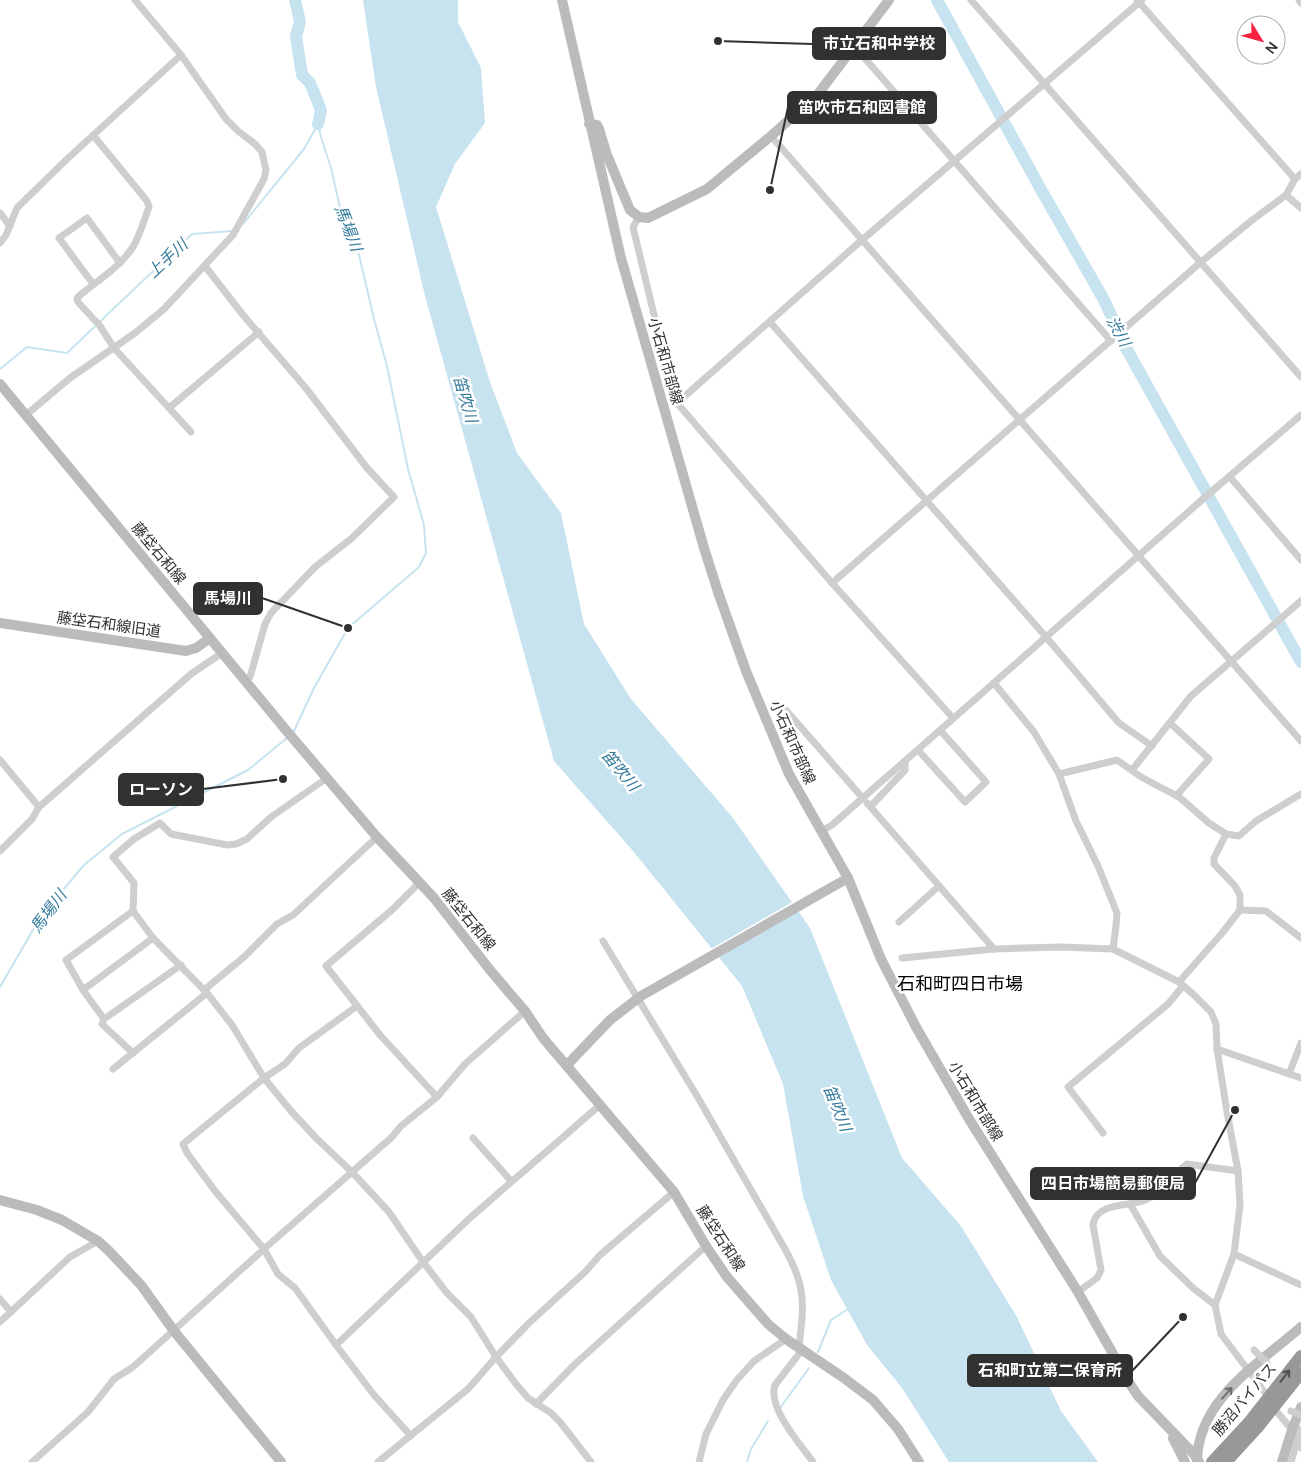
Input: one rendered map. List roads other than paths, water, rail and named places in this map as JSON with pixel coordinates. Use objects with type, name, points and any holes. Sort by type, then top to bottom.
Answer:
[{"type":"highway","name":"勝沼バイパス","points":[[1219,1459],[1301,1356]]},
{"type":"highway","points":[[1219,1459],[1258,1426],[1301,1373]]},
{"type":"main road","name":"小石和市部線","points":[[562,0],[621,258],[718,592],[768,726],[798,790],[848,878],[881,959],[916,1027],[969,1119],[1078,1292],[1116,1361],[1138,1396],[1166,1424],[1198,1461]]},
{"type":"main road","points":[[589,124],[597,125],[600,128],[607,155],[630,210],[639,217],[648,218],[706,189],[771,136],[818,94],[889,0]]},
{"type":"main road","name":"藤垈石和線","points":[[0,384],[288,733],[377,837],[420,882],[525,1011],[566,1065],[674,1192],[727,1277],[768,1324],[786,1339],[873,1400],[898,1429],[920,1462]]},
{"type":"main road","name":"藤垈石和線旧道","points":[[0,623],[186,651],[196,648],[210,638]]},
{"type":"main road","points":[[566,1065],[610,1020],[639,997],[848,878]]},
{"type":"main road","points":[[0,1200],[37,1210],[62,1220],[98,1241],[141,1285],[174,1331],[281,1462]]},
{"type":"main road","name":"小石和市部線","points":[[1198,1461],[1201,1434],[1209,1416],[1219,1401],[1238,1380],[1301,1327]]},
{"type":"main road","points":[[1282,1462],[1296,1430],[1296,1409]]},
{"type":"main road","name":"小石和市部線","points":[[1166,1424],[1185,1462]]},
{"type":"main road","points":[[1180,1440],[1188,1441],[1201,1434]]},
{"type":"street","points":[[26,415],[70,378],[114,348],[164,309],[233,235],[264,179],[266,170],[262,152],[226,119],[181,55],[135,0]]},
{"type":"street","points":[[971,0],[1301,377]]},
{"type":"street","points":[[677,403],[862,240],[1139,1],[1295,179]]},
{"type":"street","points":[[854,47],[1113,339]]},
{"type":"street","points":[[0,243],[6,235],[17,208],[24,200],[181,55]]},
{"type":"street","points":[[94,134],[147,201],[149,207],[134,245],[120,262],[77,299],[98,324],[114,348],[192,432]]},
{"type":"street","points":[[771,136],[1301,741]]},
{"type":"street","points":[[832,583],[1201,262],[1286,195],[1295,179],[1301,174]]},
{"type":"street","points":[[1286,195],[1301,208]]},
{"type":"street","points":[[0,214],[10,226]]},
{"type":"street","points":[[639,217],[633,227],[672,390],[677,403],[832,583],[953,718]]},
{"type":"street","points":[[93,284],[59,238],[87,218],[120,262]]},
{"type":"street","points":[[205,266],[305,387],[367,468],[394,497],[352,538],[315,567],[271,612],[265,624],[250,677],[245,681]]},
{"type":"street","points":[[770,322],[1119,723],[1152,746]]},
{"type":"street","points":[[169,408],[259,332]]},
{"type":"street","points":[[822,831],[832,825],[1301,415]]},
{"type":"street","points":[[1230,477],[1301,560]]},
{"type":"street","points":[[1132,770],[1191,696],[1301,600]]},
{"type":"street","points":[[0,851],[32,819],[39,807],[191,674],[222,653]]},
{"type":"street","points":[[994,683],[1034,732],[1059,774],[1076,821],[1098,866],[1116,913],[1113,949]]},
{"type":"street","points":[[786,709],[860,795]]},
{"type":"street","points":[[1170,723],[1209,759],[1176,796]]},
{"type":"street","points":[[918,750],[964,802],[986,782],[940,730]]},
{"type":"street","points":[[0,760],[39,807]]},
{"type":"street","points":[[1059,774],[1117,760],[1141,777],[1176,796],[1209,823],[1226,834],[1240,836],[1256,821],[1301,794]]},
{"type":"street","points":[[905,761],[905,770],[869,804],[994,949]]},
{"type":"street","points":[[327,778],[271,817],[247,839],[236,844],[227,845],[171,834],[160,823],[134,839],[113,857],[134,883],[133,911],[153,938],[205,991],[232,1026],[264,1078],[291,1111],[389,1212],[423,1262],[447,1292],[471,1317],[496,1357],[528,1398],[551,1413],[560,1422],[591,1462]]},
{"type":"street","points":[[1103,1133],[1068,1087],[1168,1004],[1181,984],[1240,910],[1240,895],[1235,886],[1214,864],[1214,858],[1226,834]]},
{"type":"street","points":[[113,1069],[205,991],[277,924],[293,914],[377,837]]},
{"type":"street","points":[[420,882],[393,909],[326,966],[380,1035],[437,1096]]},
{"type":"street","points":[[899,922],[939,886]]},
{"type":"street","points":[[1240,910],[1266,911],[1301,938]]},
{"type":"street","points":[[104,1019],[83,990],[66,960],[133,911]]},
{"type":"street","points":[[83,990],[153,938]]},
{"type":"street","points":[[603,942],[639,997],[785,1248],[794,1268],[800,1284],[803,1305],[801,1349],[772,1391],[777,1410],[813,1462]]},
{"type":"street","points":[[902,958],[994,949],[1060,947],[1113,949],[1181,984],[1211,1012],[1216,1024],[1217,1049],[1238,1170],[1240,1205],[1234,1254],[1216,1305],[1221,1334],[1266,1394]]},
{"type":"street","points":[[133,1053],[102,1024],[104,1019],[181,965]]},
{"type":"street","points":[[357,1006],[299,1048],[285,1064],[264,1078],[183,1144],[187,1153],[215,1191],[264,1249],[278,1274],[295,1288],[374,1395],[412,1436]]},
{"type":"street","points":[[32,1462],[88,1412],[114,1379],[134,1367],[264,1249],[392,1137],[401,1126],[437,1096],[465,1064],[525,1011]]},
{"type":"street","points":[[1289,1074],[1301,1043]]},
{"type":"street","points":[[1217,1049],[1301,1078]]},
{"type":"street","points":[[336,1345],[511,1181],[600,1105]]},
{"type":"street","points":[[473,1138],[511,1181]]},
{"type":"street","points":[[1078,1292],[1097,1278],[1101,1270],[1094,1221],[1105,1209],[1143,1201],[1157,1195],[1188,1164],[1238,1170]]},
{"type":"street","points":[[378,1462],[468,1389],[529,1323],[585,1272],[600,1255],[674,1192]]},
{"type":"street","points":[[1130,1204],[1160,1256],[1193,1288],[1216,1305]]},
{"type":"street","points":[[0,1322],[70,1258],[98,1241]]},
{"type":"street","points":[[536,1404],[574,1366],[706,1246]]},
{"type":"street","points":[[1234,1254],[1301,1285]]},
{"type":"street","points":[[0,1299],[12,1312]]},
{"type":"street","points":[[699,1462],[706,1434],[723,1400],[736,1381],[754,1361],[786,1339]]},
{"type":"street","points":[[1254,1350],[1267,1363]]},
{"type":"street","points":[[1296,1409],[1301,1415]]},
{"type":"street","points":[[1278,1413],[1296,1430],[1299,1444],[1291,1462]]},
{"type":"water","name":"笛吹川","points":[[363,0],[458,0],[458,22],[481,68],[485,123],[455,164],[436,207],[490,382],[517,453],[561,513],[584,624],[631,699],[733,818],[810,928],[902,1158],[961,1226],[1017,1317],[1061,1411],[1098,1462],[949,1462],[902,1388],[867,1345],[831,1280],[803,1196],[783,1084],[742,986],[633,851],[554,761],[425,296],[376,87]]},
{"type":"waterway","name":"馬場川","points":[[295,0],[300,22],[296,36],[302,75],[310,83],[321,110],[318,124]]},
{"type":"waterway","name":"渋川","points":[[937,0],[1104,300],[1125,346],[1301,662]]},
{"type":"waterway","name":"上手川","points":[[243,224],[304,149],[318,124]]},
{"type":"waterway","name":"馬場川","points":[[293,733],[314,688],[348,628],[419,567],[426,553],[424,525],[408,469],[387,366],[359,255],[348,219],[341,212],[318,124]]},
{"type":"waterway","name":"上手川","points":[[0,369],[27,347],[67,353],[192,234],[233,231]]},
{"type":"waterway","name":"馬場川","points":[[0,987],[33,930],[84,865],[122,834],[248,770],[287,738]]},
{"type":"waterway","points":[[818,1352],[831,1320],[848,1309]]},
{"type":"waterway","points":[[780,1408],[809,1368]]},
{"type":"waterway","points":[[747,1462],[751,1449],[768,1421]]},
{"type":"place","name":"市立石和中学校","points":[[718,41]]},
{"type":"place","name":"笛吹市石和図書館","points":[[770,190]]},
{"type":"place","name":"馬場川","points":[[348,628]]},
{"type":"place","name":"ローソン","points":[[283,779]]},
{"type":"place","name":"四日市場簡易郵便局","points":[[1235,1110]]},
{"type":"place","name":"石和町立第二保育所","points":[[1183,1317]]},
{"type":"district","name":"石和町四日市場","points":[[960,983]]}]
